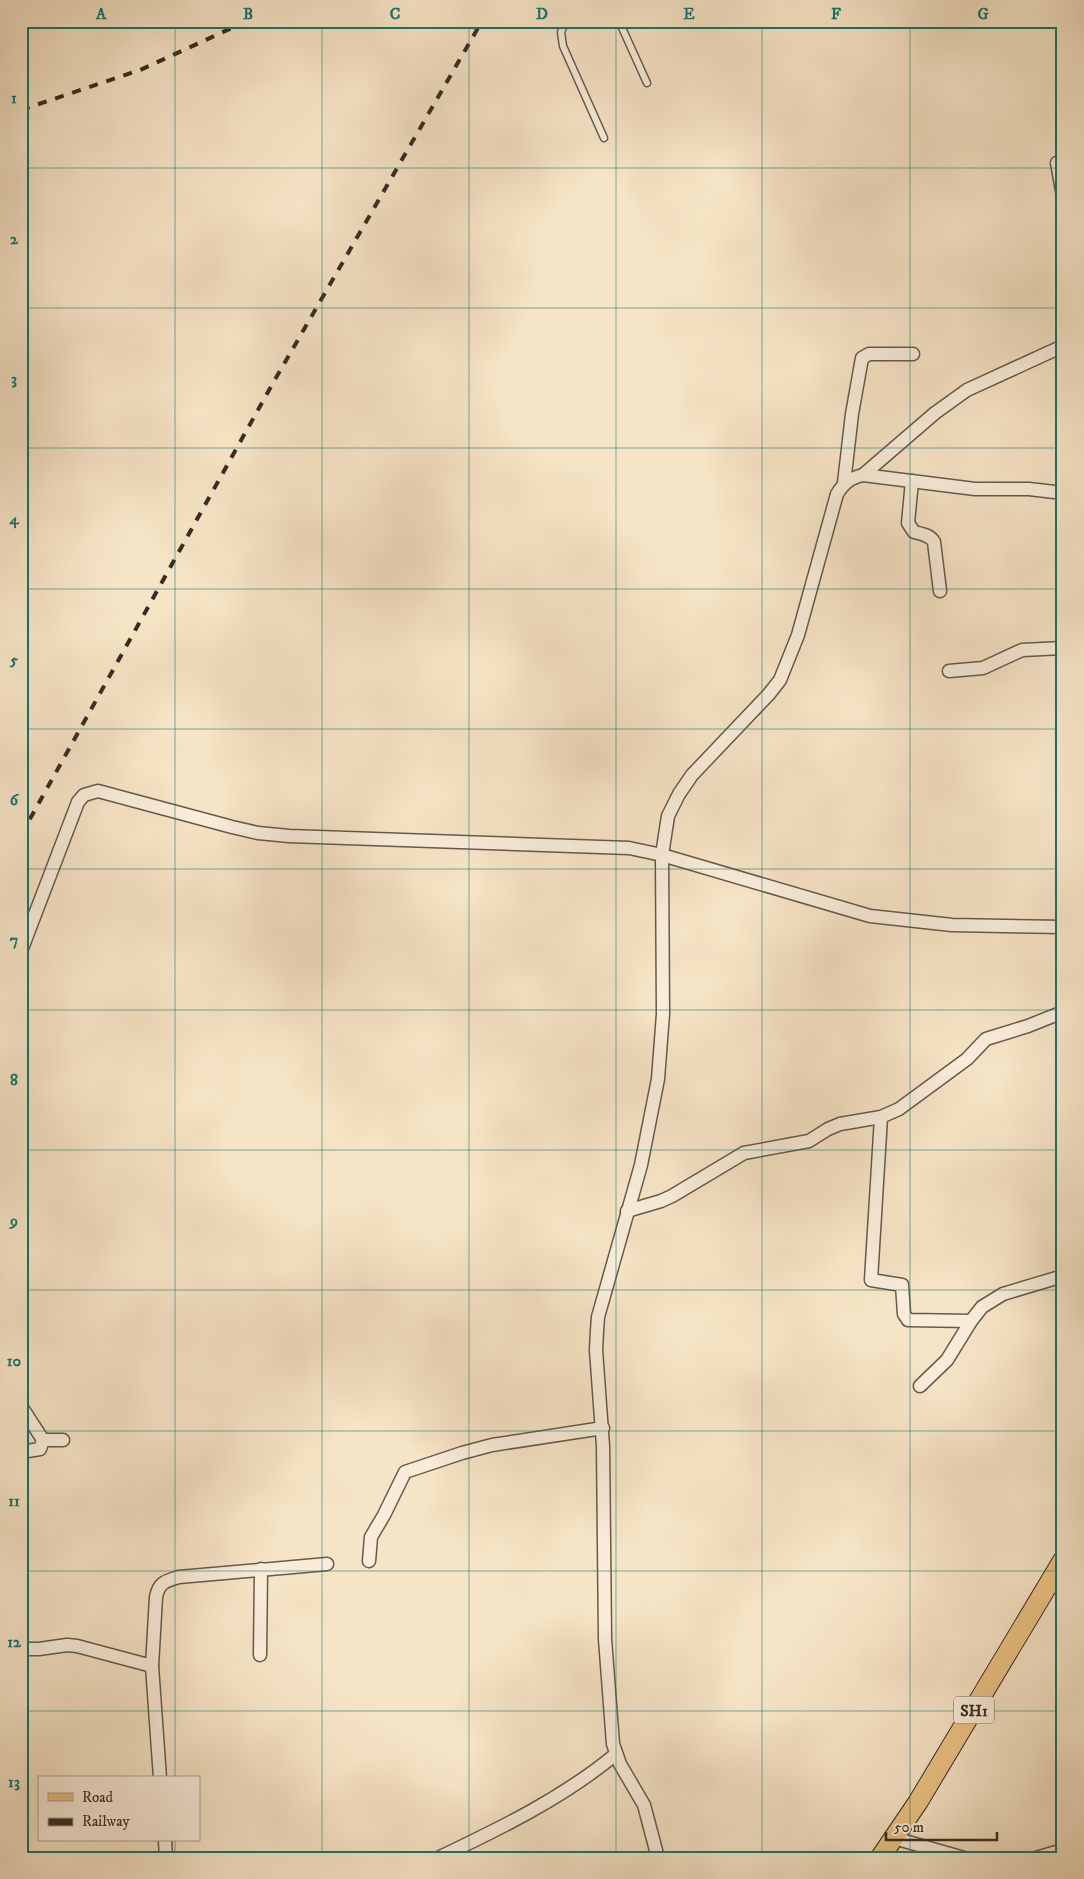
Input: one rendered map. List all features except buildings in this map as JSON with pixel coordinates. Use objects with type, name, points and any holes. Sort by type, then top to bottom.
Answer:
[{"type":"main road","name":"SH1","points":[[880,1858],[966,1724],[1063,1560]]},
{"type":"street","points":[[1057,163],[1063,196]]},
{"type":"street","points":[[863,475],[935,413],[967,390],[1063,346]]},
{"type":"street","points":[[658,1858],[644,1805],[620,1764],[613,1744],[605,1639],[603,1428],[596,1350],[598,1317],[647,1136],[661,1054],[663,1014],[662,854],[668,816],[692,775],[780,680],[798,635],[837,494],[844,483],[852,414],[862,358],[869,354],[913,354]]},
{"type":"street","points":[[844,483],[854,477],[863,475],[975,488],[1029,489],[1063,493]]},
{"type":"street","points":[[912,481],[908,523],[914,532],[926,535],[932,538],[934,542],[940,591]]},
{"type":"street","points":[[949,671],[984,668],[1022,650],[1063,648]]},
{"type":"street","points":[[21,951],[78,802],[84,795],[98,791],[232,827],[279,836],[629,848],[662,854],[870,916],[952,925],[1063,927]]},
{"type":"street","points":[[627,1211],[672,1196],[744,1153],[809,1140],[840,1124],[881,1117],[899,1109],[967,1059],[986,1039],[1028,1026],[1063,1012]]},
{"type":"street","points":[[881,1117],[872,1280],[902,1285],[904,1314],[908,1320],[971,1321]]},
{"type":"street","points":[[920,1386],[947,1360],[982,1306],[1003,1294],[1063,1276]]},
{"type":"street","points":[[21,1406],[43,1440]]},
{"type":"street","points":[[369,1561],[371,1537],[384,1515],[402,1474],[408,1470],[492,1446],[603,1428]]},
{"type":"street","points":[[43,1440],[63,1440]]},
{"type":"street","points":[[21,1452],[40,1449],[43,1440]]},
{"type":"street","points":[[160,1776],[152,1666],[158,1588],[165,1581],[179,1577],[327,1564]]},
{"type":"street","points":[[260,1655],[262,1569]]},
{"type":"street","points":[[21,1649],[40,1649],[67,1645],[77,1646],[152,1666]]},
{"type":"street","points":[[438,1858],[542,1805],[590,1775],[616,1754]]},
{"type":"street","points":[[894,1838],[964,1858]]},
{"type":"street","points":[[165,1842],[166,1858]]},
{"type":"street","points":[[1036,1858],[1063,1850]]},
{"type":"lane","points":[[566,21],[561,32],[563,46],[604,138]]},
{"type":"lane","points":[[619,21],[647,83]]},
{"type":"railway","points":[[21,110],[140,70],[247,21]]},
{"type":"railway","points":[[21,835],[273,383],[482,21]]}]
